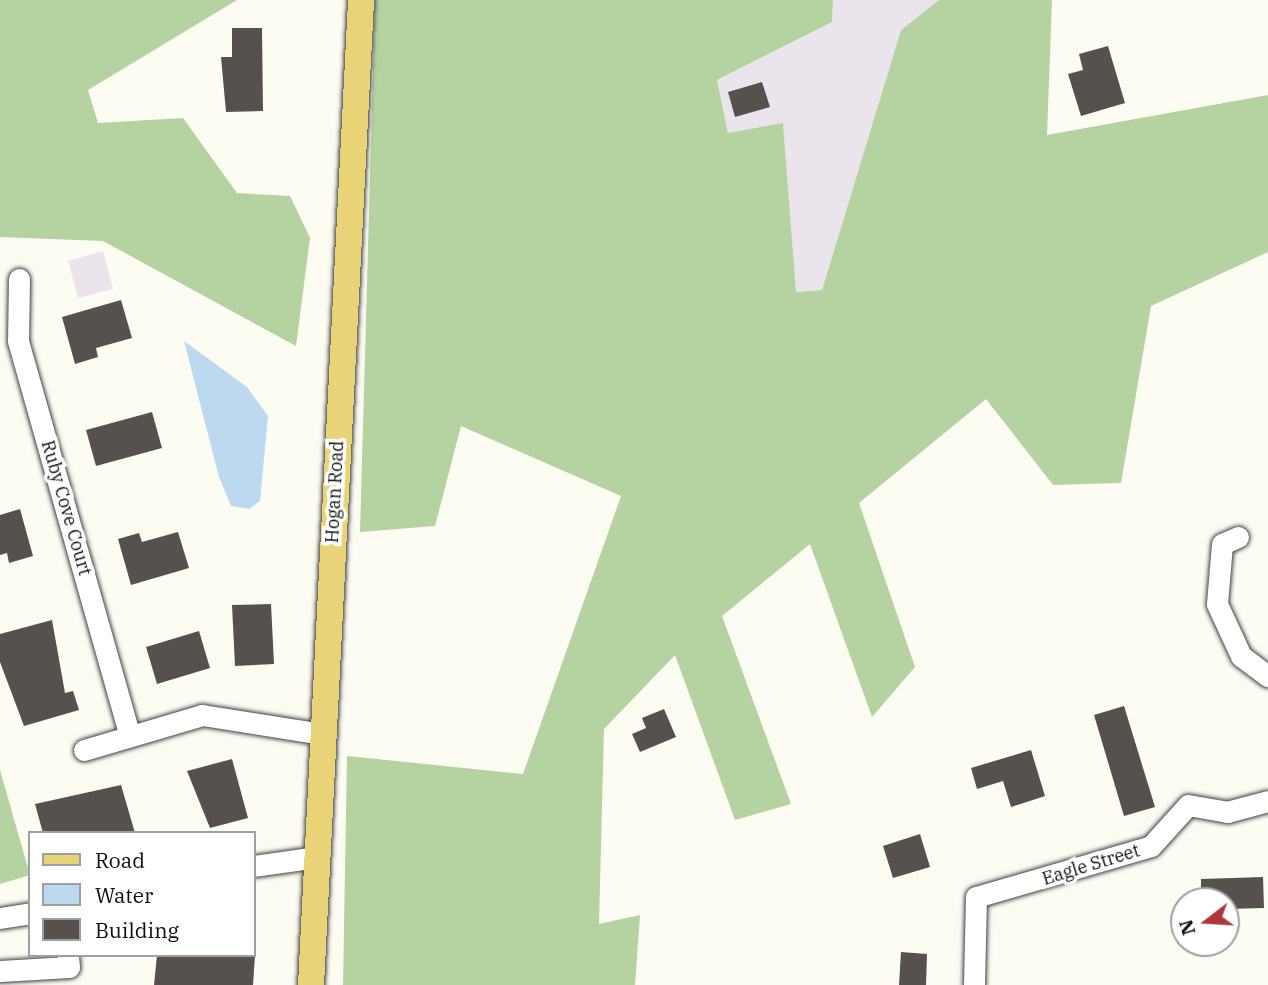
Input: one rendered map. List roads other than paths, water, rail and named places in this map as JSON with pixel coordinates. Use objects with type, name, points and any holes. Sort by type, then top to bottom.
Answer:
[{"type":"main road","name":"Hogan Road","points":[[311,985],[361,0]]},
{"type":"street","name":"Ruby Cove Court","points":[[19,279],[18,341],[130,736]]},
{"type":"street","points":[[1238,537],[1222,544],[1217,604],[1241,656],[1268,676]]},
{"type":"street","points":[[84,750],[202,715],[322,734]]},
{"type":"street","name":"Eagle Street","points":[[974,985],[976,897],[1151,846],[1188,805],[1227,811],[1268,801]]},
{"type":"street","points":[[256,866],[317,857]]},
{"type":"street","points":[[0,918],[28,913]]},
{"type":"street","points":[[0,971],[69,969]]},
{"type":"water","points":[[184,341],[247,387],[268,416],[260,501],[249,509],[231,506],[219,477]]}]
